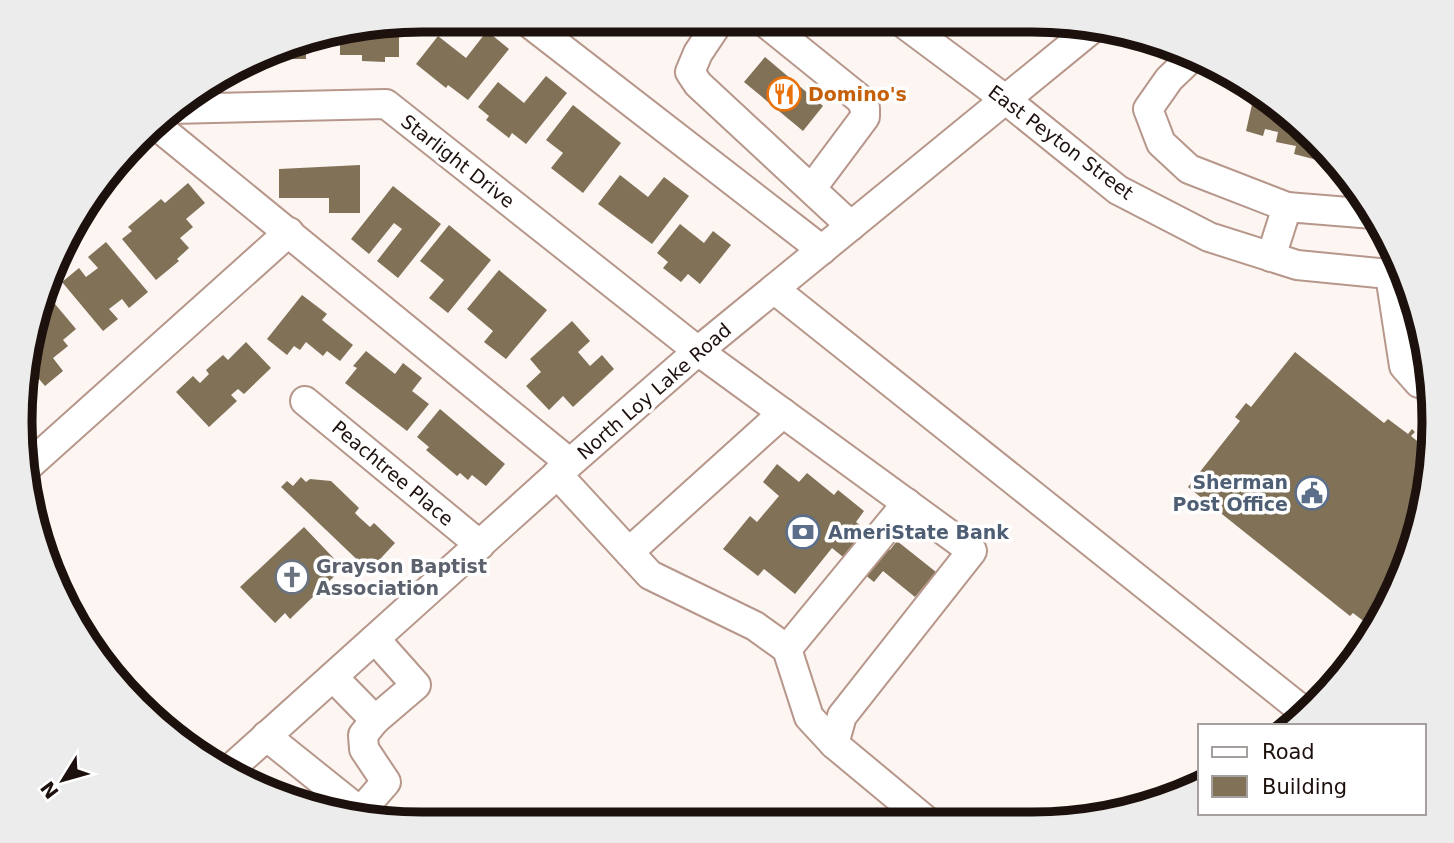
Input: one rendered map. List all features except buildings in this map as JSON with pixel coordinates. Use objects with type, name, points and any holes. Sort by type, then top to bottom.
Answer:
[{"type":"street","points":[[541,32],[822,250]]},
{"type":"street","points":[[712,32],[698,53],[690,72],[698,84],[851,226]]},
{"type":"street","points":[[777,32],[860,99],[865,108],[865,117],[812,188]]},
{"type":"street","name":"East Peyton Street","points":[[915,32],[1005,99],[1118,190],[1209,237],[1297,265],[1394,275]]},
{"type":"street","name":"North Loy Lake Road","points":[[236,764],[698,351],[1084,35]]},
{"type":"street","points":[[1186,63],[1169,79],[1148,109],[1161,143],[1189,169],[1287,207],[1362,213]]},
{"type":"street","name":"Starlight Drive","points":[[189,109],[386,104],[698,351],[972,551],[842,716],[834,744]]},
{"type":"street","points":[[162,130],[289,232],[564,468],[650,575],[755,626],[787,649],[809,717],[834,744],[916,812]]},
{"type":"street","points":[[1271,257],[1287,207]]},
{"type":"street","points":[[34,461],[289,232]]},
{"type":"street","points":[[1394,275],[1404,366],[1420,376]]},
{"type":"street","points":[[774,289],[1299,706]]},
{"type":"street","name":"Peachtree Place","points":[[305,401],[480,545]]},
{"type":"street","points":[[629,552],[783,413]]},
{"type":"street","points":[[787,649],[907,503]]},
{"type":"street","points":[[368,807],[386,782],[364,749],[363,735],[375,720],[416,685],[375,639]]},
{"type":"street","points":[[333,677],[375,720]]},
{"type":"street","points":[[266,736],[352,805]]},
{"type":"place","name":"Domino's","points":[[784,94]]},
{"type":"place","name":"Sherman Post Office","points":[[1312,493]]},
{"type":"place","name":"AmeriState Bank","points":[[803,532]]},
{"type":"place","name":"Grayson Baptist Association","points":[[292,577]]}]
